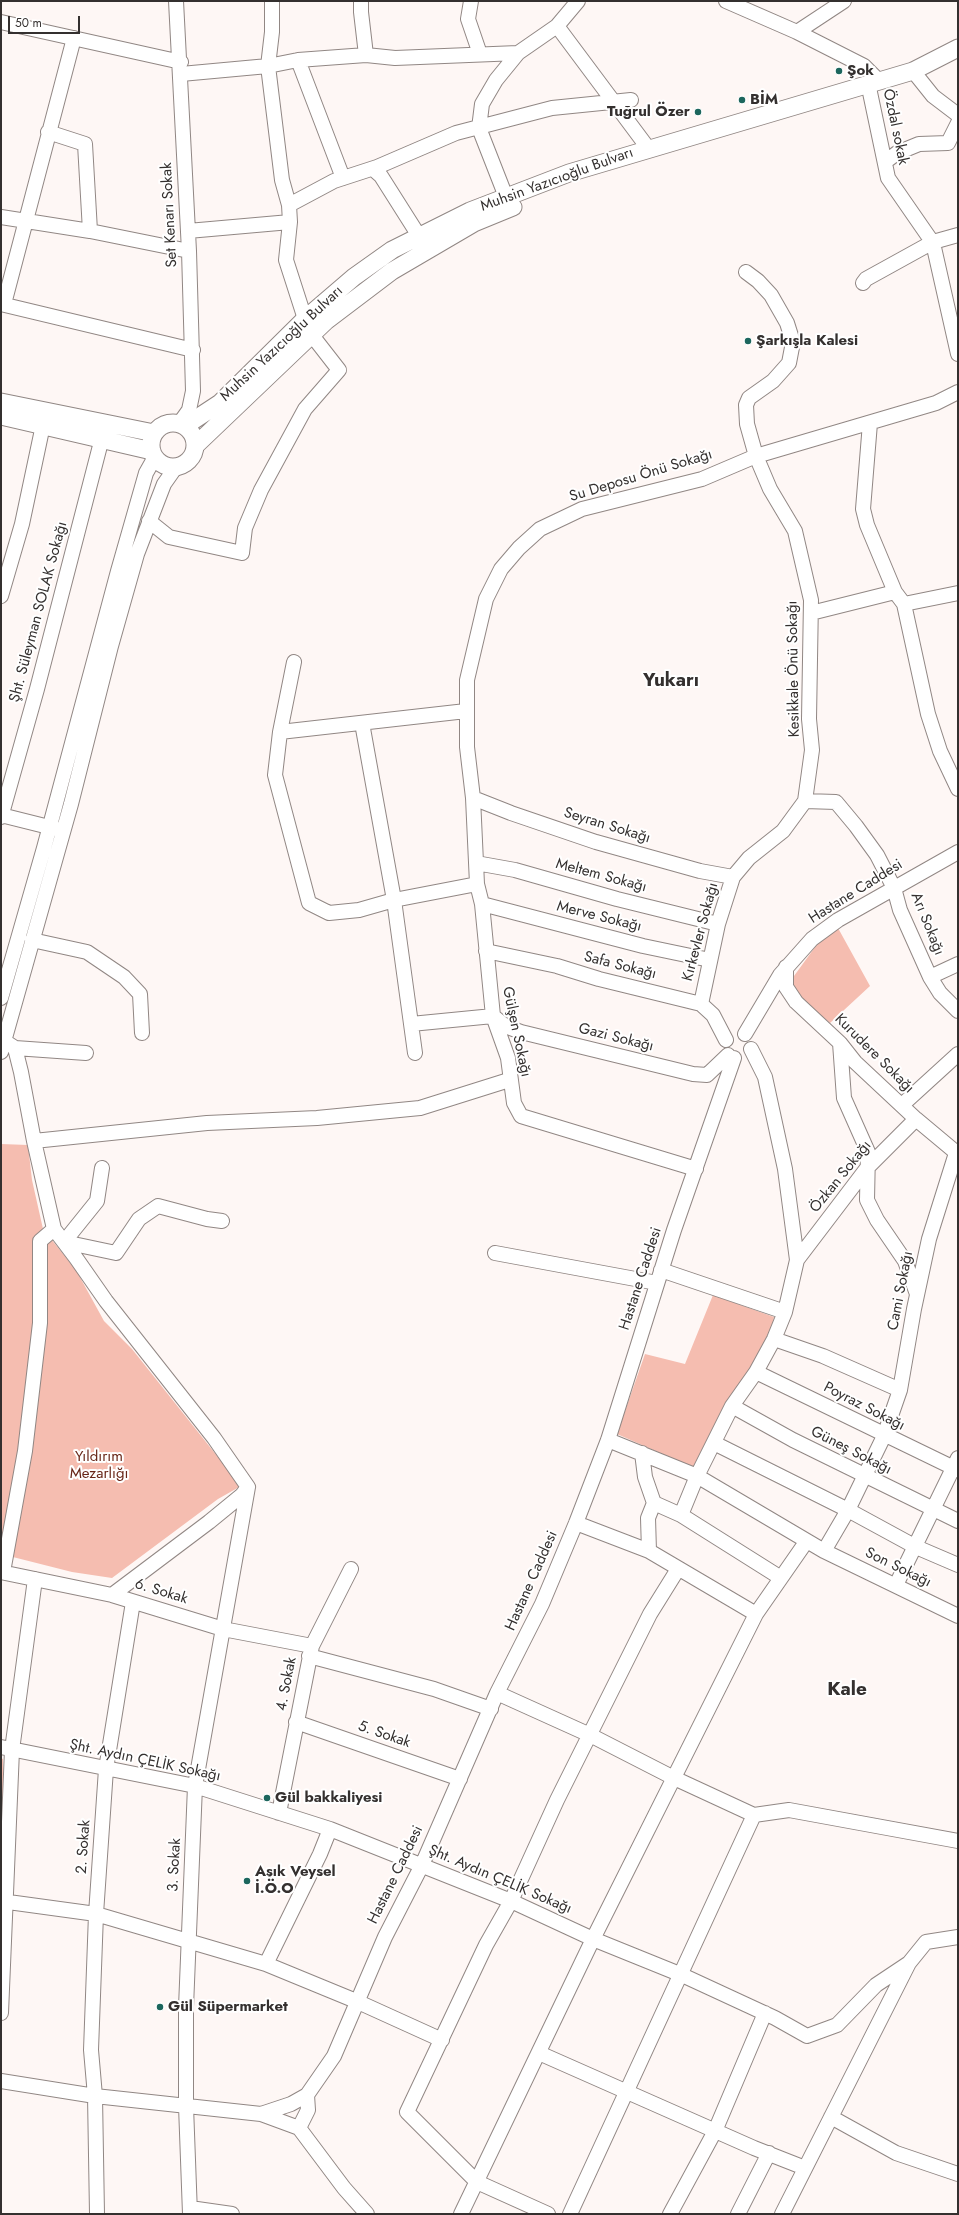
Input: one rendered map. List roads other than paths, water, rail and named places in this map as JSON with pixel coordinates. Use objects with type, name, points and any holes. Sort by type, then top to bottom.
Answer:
[{"type":"main road","points":[[648,148],[912,71],[958,48]]},
{"type":"main road","name":"Muhsin Yazıcıoğlu Bulvarı","points":[[195,446],[354,277],[392,250],[470,211],[569,173],[648,148]]},
{"type":"main road","name":"Muhsin Yazıcıoğlu Bulvarı","points":[[182,425],[220,403],[308,327],[326,321],[392,271],[474,223],[585,177],[648,148]]},
{"type":"main road","points":[[1,402],[154,433]]},
{"type":"main road","points":[[1,416],[102,438],[153,454],[164,465],[176,466],[187,462],[191,457],[195,446],[193,435],[182,425],[163,425],[154,433],[151,445],[153,454]]},
{"type":"street","name":"Set Kenarı Sokak","points":[[176,1],[181,68],[189,251],[193,391],[182,425]]},
{"type":"street","points":[[149,521],[169,537],[242,553],[245,528],[261,490],[305,410],[339,370],[308,327],[286,260],[290,222],[289,205],[282,180],[268,66],[272,32],[272,1]]},
{"type":"street","points":[[362,1],[361,12],[366,55]]},
{"type":"street","points":[[471,1],[468,20],[480,54]]},
{"type":"street","points":[[506,197],[479,128],[482,104],[496,80],[518,53],[557,26],[578,1]]},
{"type":"street","points":[[726,1],[797,32],[864,66],[873,82]]},
{"type":"street","points":[[797,32],[844,1]]},
{"type":"street","points":[[1,22],[74,38],[181,68],[268,66],[298,60],[366,55],[395,58],[518,53]]},
{"type":"street","points":[[557,26],[648,148]]},
{"type":"street","points":[[74,38],[48,132],[27,221],[3,304],[192,350]]},
{"type":"street","points":[[298,60],[343,178]]},
{"type":"street","points":[[912,71],[933,96],[958,115]]},
{"type":"street","name":"Özdal sokak","points":[[873,82],[888,178],[933,242],[958,354]]},
{"type":"street","points":[[289,205],[343,178],[373,168],[456,133],[552,108],[631,100]]},
{"type":"street","points":[[885,162],[897,153],[919,144],[948,143],[958,124]]},
{"type":"street","points":[[48,132],[85,144],[90,230]]},
{"type":"street","points":[[373,168],[381,176],[419,236]]},
{"type":"street","points":[[1,217],[90,230],[189,251]]},
{"type":"street","points":[[188,231],[290,222]]},
{"type":"street","points":[[863,283],[866,279],[933,242],[958,235]]},
{"type":"street","name":"Kesikkale Önü Sokağı","points":[[746,272],[758,281],[771,295],[787,323],[793,342],[788,362],[774,381],[749,398],[746,405],[747,424],[756,456],[770,489],[795,531],[811,600],[809,719],[812,750],[805,801]]},
{"type":"street","name":"Su Deposu Önü Sokağı","points":[[467,746],[467,680],[486,598],[501,569],[519,548],[540,530],[582,509],[702,479],[756,456],[936,403],[958,392]]},
{"type":"street","points":[[870,423],[863,509],[895,592],[904,604],[928,714],[940,751],[958,789]]},
{"type":"street","points":[[1,596],[22,524],[43,425]]},
{"type":"street","name":"Şht. Süleyman SOLAK Sokağı","points":[[1,816],[37,689],[102,438]]},
{"type":"street","points":[[1,998],[122,556],[153,454]]},
{"type":"street","points":[[112,1595],[209,1522],[242,1495],[248,1487],[214,1438],[106,1301],[54,1229],[34,1140],[21,1072],[5,1044],[137,554],[164,484],[176,466]]},
{"type":"street","points":[[810,613],[895,592]]},
{"type":"street","points":[[904,604],[958,593]]},
{"type":"street","points":[[294,662],[280,732],[275,775],[309,903],[329,913],[359,910],[394,900],[477,884]]},
{"type":"street","points":[[280,732],[466,711]]},
{"type":"street","points":[[362,723],[394,900],[415,1053]]},
{"type":"street","name":"Gülşen Sokağı","points":[[467,746],[473,798],[477,884],[482,904],[493,1016],[508,1058],[509,1080],[514,1103],[521,1116],[696,1169]]},
{"type":"street","name":"Seyran Sokağı","points":[[473,798],[511,813],[596,842],[700,871],[734,877]]},
{"type":"street","name":"Kırkevler Sokağı","points":[[702,1004],[718,924],[734,877],[749,858],[783,831],[805,801]]},
{"type":"street","name":"Arı Sokağı","points":[[805,801],[836,802],[877,855],[894,888],[900,910],[930,977],[940,993],[958,1011]]},
{"type":"street","points":[[1,816],[63,830]]},
{"type":"street","name":"Hastane Caddesi","points":[[745,1034],[758,1010],[786,966],[812,939],[838,920],[958,852]]},
{"type":"street","name":"Meltem Sokağı","points":[[476,863],[515,870],[617,899],[718,924]]},
{"type":"street","name":"Merve Sokağı","points":[[482,904],[643,946],[710,960]]},
{"type":"street","points":[[32,940],[87,952],[124,977],[140,994],[142,1033]]},
{"type":"street","name":"Safa Sokağı","points":[[486,951],[557,966],[599,979],[702,1004]]},
{"type":"street","points":[[930,977],[958,964]]},
{"type":"street","name":"Kurudere Sokağı","points":[[786,966],[786,987],[796,1002],[840,1044],[855,1062],[916,1119],[957,1153]]},
{"type":"street","points":[[702,1004],[712,1015],[726,1040]]},
{"type":"street","points":[[411,1024],[493,1016]]},
{"type":"street","name":"Gazi Sokağı","points":[[493,1016],[506,1026],[521,1032],[693,1074],[707,1075],[731,1057]]},
{"type":"street","points":[[681,1515],[697,1476],[732,1406],[756,1372],[774,1339],[785,1312],[797,1260],[786,1169],[765,1077],[751,1050],[750,1041],[745,1034],[736,1032],[726,1040],[724,1048],[731,1057],[742,1058],[751,1050]]},
{"type":"street","points":[[5,1044],[86,1053]]},
{"type":"street","points":[[840,1044],[844,1098],[868,1152],[867,1200],[877,1220],[905,1261],[917,1294]]},
{"type":"street","points":[[902,1106],[958,1054]]},
{"type":"street","name":"Hastane Caddesi","points":[[306,2095],[334,2056],[356,2001],[385,1937],[422,1865],[497,1693],[542,1604],[576,1523],[608,1440],[659,1277],[696,1169],[731,1057]]},
{"type":"street","points":[[34,1140],[207,1124],[317,1118],[420,1108],[509,1080]]},
{"type":"street","name":"Özkan Sokağı","points":[[797,1260],[867,1168],[916,1119]]},
{"type":"street","name":"Cami Sokağı","points":[[824,1551],[848,1510],[863,1476],[884,1436],[900,1390],[917,1294],[929,1239],[957,1153]]},
{"type":"street","points":[[64,1242],[97,1201],[102,1168]]},
{"type":"street","points":[[64,1242],[116,1253],[139,1219],[158,1206],[208,1220],[222,1220]]},
{"type":"street","points":[[2,1572],[25,1451],[40,1323],[40,1241],[54,1229]]},
{"type":"street","points":[[495,1253],[659,1277],[785,1312]]},
{"type":"street","points":[[774,1339],[823,1356],[900,1390]]},
{"type":"street","name":"Poyraz Sokağı","points":[[756,1372],[884,1436],[956,1466]]},
{"type":"street","name":"Güneş Sokağı","points":[[732,1406],[793,1440],[863,1476],[958,1521]]},
{"type":"street","name":"Son Sokağı","points":[[608,1440],[697,1476],[806,1542],[958,1616]]},
{"type":"street","points":[[714,1443],[848,1510],[916,1547],[958,1565]]},
{"type":"street","points":[[642,1453],[645,1477],[654,1504],[648,1518],[649,1551]]},
{"type":"street","points":[[896,1585],[956,1466]]},
{"type":"street","name":"3. Sokak","points":[[190,2211],[186,2106],[188,1940],[195,1786],[248,1487]]},
{"type":"street","points":[[654,1504],[681,1515],[781,1578]]},
{"type":"street","points":[[576,1523],[649,1551],[756,1614]]},
{"type":"street","points":[[461,2214],[593,1938],[756,1614],[806,1542]]},
{"type":"street","name":"4. Sokak","points":[[279,1813],[311,1651],[351,1569]]},
{"type":"street","points":[[548,2214],[477,2182],[407,2112],[486,1945],[511,1901],[557,1800],[650,1614],[678,1569]]},
{"type":"street","name":"6. Sokak","points":[[2,1572],[112,1595],[223,1629],[311,1651],[434,1689],[491,1709]]},
{"type":"street","points":[[1,2012],[7,1748],[35,1579]]},
{"type":"street","name":"2. Sokak","points":[[97,2214],[95,2096],[92,2050],[96,1914],[106,1769],[133,1602]]},
{"type":"street","points":[[497,1693],[590,1734],[674,1778],[754,1815],[789,1810],[958,1841]]},
{"type":"street","name":"5. Sokak","points":[[296,1722],[460,1779]]},
{"type":"street","name":"Şht. Aydın ÇELİK Sokağı","points":[[7,1748],[195,1786],[330,1829],[511,1901],[593,1938],[682,1975],[765,2013],[807,2036],[837,2025],[876,1986],[909,1964]]},
{"type":"street","points":[[570,2214],[682,1975],[754,1815]]},
{"type":"street","points":[[266,1964],[320,1854],[330,1829]]},
{"type":"street","points":[[3,1902],[96,1914],[266,1964],[356,2001],[442,2040]]},
{"type":"street","points":[[782,2214],[909,1964],[926,1942],[958,1937]]},
{"type":"street","points":[[670,2214],[715,2131],[765,2013]]},
{"type":"street","points":[[539,2053],[715,2131],[805,2168]]},
{"type":"street","points":[[1,2081],[95,2096],[261,2114],[299,2128],[344,2188],[368,2214]]},
{"type":"street","points":[[261,2114],[291,2104],[306,2095],[308,2110],[299,2128]]},
{"type":"street","points":[[831,2118],[896,2153],[958,2174]]},
{"type":"street","points":[[738,2214],[768,2153]]},
{"type":"street","points":[[190,2211],[232,2214]]},
{"type":"place","name":"Şok","points":[[839,71]]},
{"type":"place","name":"BİM","points":[[742,100]]},
{"type":"place","name":"Tuğrul Özer","points":[[698,112]]},
{"type":"place","name":"Şarkışla Kalesi","points":[[748,341]]},
{"type":"place","name":"Gül bakkaliyesi","points":[[267,1798]]},
{"type":"place","name":"Aşık Veysel İ.Ö.O","points":[[247,1881]]},
{"type":"place","name":"Gül Süpermarket","points":[[160,2007]]},
{"type":"district","name":"Yukarı","points":[[671,681]]},
{"type":"district","name":"Kale","points":[[847,1690]]},
{"type":"park label","name":"Yıldırım Mezarlığı","points":[[99,1466]]}]
